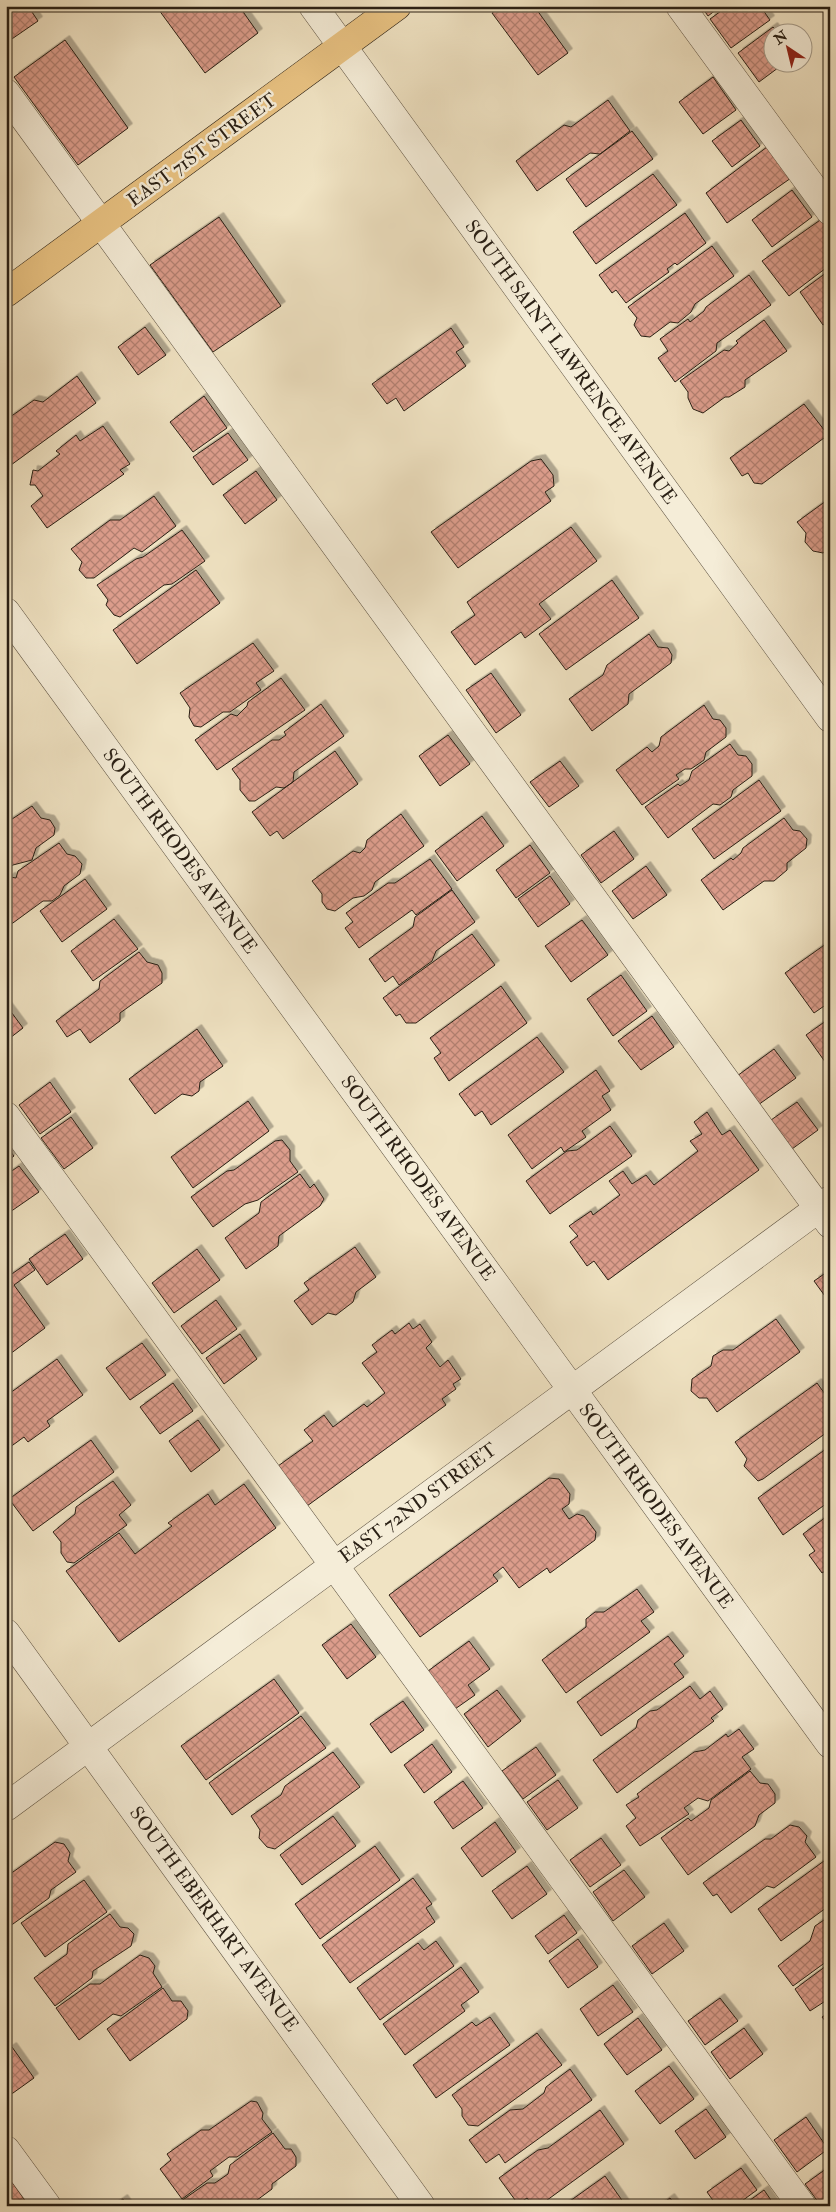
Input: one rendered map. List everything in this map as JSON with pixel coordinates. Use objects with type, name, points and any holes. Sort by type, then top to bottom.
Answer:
[{"type":"main road","name":"EAST 71ST STREET","points":[[6,294],[397,6]]},
{"type":"street","name":"SOUTH SAINT LAWRENCE AVENUE","points":[[313,6],[830,718]]},
{"type":"street","points":[[680,6],[830,211]]},
{"type":"street","points":[[6,93],[826,1210]]},
{"type":"street","name":"SOUTH RHODES AVENUE","points":[[6,612],[830,1744]]},
{"type":"street","points":[[6,1116],[802,2206]]},
{"type":"street","name":"EAST 72ND STREET","points":[[6,1807],[572,1390],[826,1210]]},
{"type":"street","name":"SOUTH EBERHART AVENUE","points":[[6,1633],[421,2206]]},
{"type":"street","points":[[6,2150],[47,2206]]},
{"type":"building","points":[[6,6],[28,6],[38,21],[6,43]]},
{"type":"building","points":[[156,6],[239,6],[258,33],[205,73]]},
{"type":"building","points":[[501,6],[534,6],[568,53],[538,75],[492,13]]},
{"type":"building","points":[[701,6],[721,6],[708,16]]},
{"type":"building","points":[[728,6],[760,6],[770,20],[764,22],[764,24],[731,48],[710,19]]},
{"type":"building","points":[[823,6],[830,6],[830,16]]},
{"type":"building","points":[[764,34],[764,72],[772,72],[759,82],[738,53]]},
{"type":"building","points":[[65,40],[128,128],[78,165],[14,77]]},
{"type":"building","points":[[713,77],[736,110],[703,134],[679,102]]},
{"type":"building","points":[[608,100],[630,131],[600,154],[590,153],[537,191],[516,161],[564,125],[571,127]]},
{"type":"building","points":[[741,120],[760,146],[732,167],[712,141]]},
{"type":"building","points":[[632,131],[653,159],[586,207],[566,179]]},
{"type":"building","points":[[767,147],[791,178],[727,223],[706,193]]},
{"type":"building","points":[[653,174],[677,205],[596,264],[573,232]]},
{"type":"building","points":[[792,190],[812,217],[772,247],[752,220]]},
{"type":"building","points":[[685,213],[706,243],[677,265],[675,263],[667,269],[669,272],[626,303],[616,290],[612,293],[599,275]]},
{"type":"building","points":[[219,217],[281,306],[213,352],[150,265]]},
{"type":"building","points":[[823,218],[830,227],[830,265],[789,296],[762,261]]},
{"type":"building","points":[[712,246],[734,276],[695,304],[691,312],[678,323],[670,322],[650,337],[641,336],[634,325],[637,318],[628,307]]},
{"type":"building","points":[[830,270],[830,321],[823,325],[800,292]]},
{"type":"building","points":[[749,275],[771,305],[717,343],[716,351],[675,382],[658,358],[668,351],[660,339],[688,319],[690,322],[704,311],[706,307]]},
{"type":"building","points":[[764,320],[787,351],[745,380],[745,387],[729,397],[725,397],[703,413],[693,409],[688,398],[688,392],[680,381],[724,350],[729,351],[738,343],[736,341]]},
{"type":"building","points":[[145,327],[166,355],[138,375],[118,347]]},
{"type":"building","points":[[451,328],[464,347],[456,352],[466,366],[404,411],[396,398],[387,404],[372,384]]},
{"type":"building","points":[[77,376],[96,403],[11,465],[6,458],[6,420],[34,400],[43,402]]},
{"type":"building","points":[[204,396],[227,428],[193,452],[170,422]]},
{"type":"building","points":[[804,404],[828,435],[762,484],[754,483],[748,473],[742,476],[730,458]]},
{"type":"building","points":[[103,426],[130,464],[120,470],[124,474],[47,528],[31,506],[43,496],[35,485],[30,485],[33,470],[38,471],[60,454],[56,451],[76,435],[80,441]]},
{"type":"building","points":[[228,433],[248,460],[213,485],[193,457]]},
{"type":"building","points":[[541,459],[553,475],[554,486],[545,492],[551,501],[458,568],[431,532],[531,461]]},
{"type":"building","points":[[256,471],[277,500],[245,524],[223,495]]},
{"type":"building","points":[[154,496],[176,526],[142,552],[134,548],[94,578],[86,578],[79,570],[82,562],[71,549],[110,520],[120,520]]},
{"type":"building","points":[[830,498],[830,548],[823,553],[813,551],[805,542],[806,533],[797,522]]},
{"type":"building","points":[[571,527],[597,561],[539,604],[551,619],[525,638],[521,632],[475,665],[451,632],[475,615],[467,602]]},
{"type":"building","points":[[182,530],[205,561],[172,584],[164,585],[120,617],[114,615],[106,605],[108,600],[97,585]]},
{"type":"building","points":[[196,570],[220,603],[137,664],[113,630]]},
{"type":"building","points":[[612,580],[639,618],[566,670],[539,634]]},
{"type":"building","points":[[649,634],[658,647],[668,648],[672,655],[671,663],[629,694],[628,704],[592,731],[569,699],[603,675],[607,665]]},
{"type":"building","points":[[253,643],[274,671],[256,683],[261,690],[230,712],[223,712],[201,727],[194,726],[189,717],[190,708],[180,693]]},
{"type":"building","points":[[491,673],[521,715],[496,733],[466,690]]},
{"type":"building","points":[[281,678],[305,710],[217,770],[195,740],[231,714],[237,716],[247,706],[248,702]]},
{"type":"building","points":[[321,704],[344,736],[294,772],[293,782],[284,788],[276,787],[255,801],[249,801],[240,790],[240,780],[232,769],[272,740],[279,740],[286,735],[284,732]]},
{"type":"building","points":[[704,705],[713,719],[720,720],[726,728],[726,737],[706,752],[704,760],[691,769],[685,769],[676,775],[679,779],[642,805],[616,770],[647,747],[652,752],[659,746],[661,737]]},
{"type":"building","points":[[448,735],[470,764],[440,786],[419,756]]},
{"type":"building","points":[[730,744],[738,755],[746,756],[752,764],[752,776],[733,790],[731,797],[720,805],[713,804],[668,838],[645,807],[678,784],[680,786],[689,780],[692,771]]},
{"type":"building","points":[[335,751],[358,784],[283,839],[277,831],[270,836],[252,812]]},
{"type":"building","points":[[560,761],[579,786],[549,807],[530,782]]},
{"type":"building","points":[[759,780],[781,811],[714,859],[692,829]]},
{"type":"building","points":[[32,806],[41,818],[50,820],[55,828],[54,835],[36,848],[32,860],[13,865],[6,870],[6,823]]},
{"type":"building","points":[[401,814],[424,846],[375,882],[372,890],[364,896],[353,898],[335,911],[327,909],[322,902],[322,894],[312,881],[353,851],[360,853],[365,848],[367,840]]},
{"type":"building","points":[[482,816],[504,846],[457,881],[435,851]]},
{"type":"building","points":[[784,818],[793,830],[800,831],[807,839],[806,848],[787,863],[787,870],[774,881],[764,881],[723,910],[701,880],[731,858],[733,860],[741,853],[743,848]]},
{"type":"building","points":[[614,831],[634,859],[601,883],[581,855]]},
{"type":"building","points":[[59,843],[67,854],[75,856],[82,864],[80,874],[64,886],[60,895],[52,901],[43,901],[6,928],[6,880],[10,877],[16,878],[18,871]]},
{"type":"building","points":[[530,845],[550,873],[516,898],[496,870]]},
{"type":"building","points":[[430,859],[452,889],[416,915],[412,910],[359,948],[345,928],[353,922],[346,913],[388,883],[395,883]]},
{"type":"building","points":[[646,866],[667,895],[633,919],[612,891]]},
{"type":"building","points":[[550,876],[570,904],[538,927],[518,899]]},
{"type":"building","points":[[85,879],[107,909],[62,942],[40,911]]},
{"type":"building","points":[[452,890],[475,922],[436,951],[432,961],[399,985],[393,976],[385,982],[369,959],[413,927],[415,917]]},
{"type":"building","points":[[114,919],[138,949],[93,981],[71,951]]},
{"type":"building","points":[[582,920],[608,955],[571,982],[545,946]]},
{"type":"building","points":[[472,934],[495,965],[416,1023],[406,1023],[400,1014],[396,1016],[383,998]]},
{"type":"building","points":[[830,941],[830,1002],[814,1013],[785,973]]},
{"type":"building","points":[[139,952],[147,962],[158,965],[162,973],[162,983],[120,1013],[120,1021],[90,1043],[80,1029],[67,1037],[56,1021],[99,989],[100,981]]},
{"type":"building","points":[[621,975],[647,1011],[613,1036],[587,999]]},
{"type":"building","points":[[501,986],[527,1023],[449,1081],[434,1058],[441,1053],[430,1038]]},
{"type":"building","points":[[6,1005],[23,1028],[6,1041]]},
{"type":"building","points":[[652,1016],[674,1047],[641,1070],[618,1041]]},
{"type":"building","points":[[830,1018],[830,1065],[828,1066],[806,1035]]},
{"type":"building","points":[[197,1029],[223,1066],[200,1082],[199,1091],[192,1096],[182,1094],[155,1114],[129,1079]]},
{"type":"building","points":[[537,1037],[564,1072],[491,1125],[482,1111],[475,1116],[459,1094]]},
{"type":"building","points":[[774,1049],[796,1078],[758,1105],[737,1076]]},
{"type":"building","points":[[596,1070],[610,1091],[602,1096],[611,1110],[582,1131],[586,1137],[564,1152],[561,1147],[532,1169],[508,1135]]},
{"type":"building","points":[[50,1082],[71,1112],[40,1134],[19,1105]]},
{"type":"building","points":[[248,1101],[269,1131],[193,1188],[171,1157]]},
{"type":"building","points":[[797,1102],[818,1130],[792,1149],[771,1120]]},
{"type":"building","points":[[707,1112],[722,1135],[730,1130],[759,1170],[608,1280],[594,1261],[587,1266],[570,1242],[578,1236],[569,1226],[591,1211],[593,1215],[620,1195],[609,1181],[623,1171],[632,1184],[646,1175],[654,1185],[698,1151],[690,1141],[702,1134],[694,1122]]},
{"type":"building","points":[[71,1117],[93,1148],[64,1169],[41,1138]]},
{"type":"building","points":[[610,1126],[632,1156],[550,1214],[526,1181],[567,1151],[577,1150]]},
{"type":"building","points":[[282,1140],[290,1150],[290,1161],[298,1172],[258,1200],[245,1204],[213,1227],[191,1197],[227,1171],[234,1170],[275,1141]]},
{"type":"building","points":[[6,1146],[14,1156],[6,1162]]},
{"type":"building","points":[[19,1166],[39,1192],[10,1212],[6,1207],[6,1175]]},
{"type":"building","points":[[300,1174],[310,1188],[314,1184],[324,1199],[320,1206],[279,1236],[278,1246],[246,1269],[225,1238],[259,1213],[261,1202]]},
{"type":"building","points":[[65,1234],[83,1259],[47,1285],[29,1259]]},
{"type":"building","points":[[355,1247],[376,1277],[356,1292],[353,1302],[336,1315],[328,1313],[312,1325],[294,1301],[309,1290],[304,1283]]},
{"type":"building","points":[[197,1249],[220,1280],[174,1313],[152,1283]]},
{"type":"building","points":[[29,1262],[35,1270],[14,1285],[45,1328],[6,1357],[6,1278]]},
{"type":"building","points":[[830,1270],[830,1303],[814,1281]]},
{"type":"building","points":[[216,1300],[237,1329],[202,1354],[181,1326]]},
{"type":"building","points":[[776,1319],[800,1352],[717,1412],[707,1398],[699,1398],[691,1391],[692,1379],[711,1366],[713,1356],[723,1350],[733,1350]]},
{"type":"building","points":[[409,1323],[413,1329],[420,1324],[432,1342],[426,1348],[440,1367],[448,1360],[461,1379],[453,1384],[456,1389],[442,1399],[446,1405],[307,1506],[278,1466],[313,1441],[304,1430],[324,1415],[333,1427],[364,1404],[367,1407],[385,1393],[362,1363],[377,1352],[372,1345],[392,1330],[395,1334]]},
{"type":"building","points":[[240,1334],[257,1359],[224,1384],[206,1358]]},
{"type":"building","points":[[142,1343],[166,1375],[130,1400],[106,1368]]},
{"type":"building","points":[[57,1359],[83,1395],[47,1421],[50,1426],[28,1442],[24,1437],[6,1450],[6,1396]]},
{"type":"building","points":[[173,1383],[193,1411],[160,1434],[140,1407]]},
{"type":"building","points":[[817,1383],[830,1401],[830,1430],[758,1481],[744,1466],[747,1459],[735,1442]]},
{"type":"building","points":[[198,1420],[220,1450],[191,1472],[169,1441]]},
{"type":"building","points":[[91,1440],[114,1472],[33,1531],[9,1499]]},
{"type":"building","points":[[830,1446],[830,1501],[783,1535],[758,1498]]},
{"type":"building","points":[[549,1478],[559,1479],[570,1494],[569,1504],[562,1509],[569,1519],[577,1514],[584,1516],[596,1532],[595,1540],[550,1573],[547,1568],[519,1588],[503,1567],[493,1575],[498,1581],[420,1637],[389,1595]]},
{"type":"building","points":[[113,1481],[131,1505],[119,1515],[127,1525],[74,1563],[67,1562],[61,1553],[61,1542],[53,1532],[75,1514],[76,1507]]},
{"type":"building","points":[[244,1484],[276,1528],[119,1642],[66,1571],[119,1533],[135,1554],[172,1526],[168,1523],[208,1494],[215,1505]]},
{"type":"building","points":[[830,1514],[830,1568],[822,1573],[809,1555],[815,1551],[803,1534]]},
{"type":"building","points":[[637,1589],[654,1612],[641,1621],[650,1632],[566,1693],[542,1660],[586,1627],[586,1619],[595,1612],[604,1612]]},
{"type":"building","points":[[351,1624],[376,1657],[347,1679],[322,1645]]},
{"type":"building","points":[[668,1636],[684,1656],[674,1664],[684,1677],[601,1736],[577,1702]]},
{"type":"building","points":[[469,1641],[490,1669],[468,1685],[475,1695],[455,1709],[428,1671]]},
{"type":"building","points":[[274,1679],[299,1713],[206,1780],[181,1746]]},
{"type":"building","points":[[690,1686],[700,1699],[710,1691],[723,1709],[711,1718],[714,1721],[617,1793],[593,1760],[636,1728],[638,1720],[650,1711],[657,1710]]},
{"type":"building","points":[[497,1690],[521,1721],[488,1747],[464,1714]]},
{"type":"building","points":[[403,1701],[424,1730],[391,1753],[370,1724]]},
{"type":"building","points":[[301,1716],[326,1748],[232,1815],[209,1783]]},
{"type":"building","points":[[739,1729],[754,1749],[742,1757],[751,1769],[708,1801],[698,1798],[684,1808],[689,1814],[640,1846],[626,1826],[636,1818],[626,1805],[639,1797],[637,1794],[694,1752],[705,1750],[726,1734],[728,1737]]},
{"type":"building","points":[[432,1744],[452,1772],[424,1793],[404,1765]]},
{"type":"building","points":[[536,1747],[556,1775],[523,1799],[502,1771]]},
{"type":"building","points":[[333,1752],[360,1787],[275,1849],[267,1847],[259,1838],[260,1830],[251,1816],[281,1795],[285,1786]]},
{"type":"building","points":[[750,1771],[760,1783],[768,1784],[775,1794],[775,1803],[759,1815],[755,1826],[688,1875],[661,1838],[688,1818],[691,1821],[709,1808],[711,1800]]},
{"type":"building","points":[[558,1780],[578,1808],[547,1830],[527,1802]]},
{"type":"building","points":[[463,1781],[483,1808],[453,1829],[434,1802]]},
{"type":"building","points":[[333,1816],[356,1846],[302,1885],[280,1855]]},
{"type":"building","points":[[495,1822],[516,1852],[482,1877],[461,1848]]},
{"type":"building","points":[[790,1825],[799,1827],[807,1836],[805,1842],[816,1857],[774,1888],[767,1886],[731,1913],[717,1894],[713,1896],[703,1883],[765,1839],[771,1839]]},
{"type":"building","points":[[601,1838],[621,1865],[590,1887],[570,1860]]},
{"type":"building","points":[[55,1842],[64,1844],[70,1853],[68,1861],[76,1872],[51,1890],[49,1898],[6,1929],[6,1877]]},
{"type":"building","points":[[375,1846],[400,1880],[320,1939],[295,1904]]},
{"type":"building","points":[[824,1861],[830,1869],[830,1905],[781,1941],[758,1909]]},
{"type":"building","points":[[527,1866],[547,1894],[512,1919],[492,1891]]},
{"type":"building","points":[[624,1870],[645,1897],[613,1921],[593,1892]]},
{"type":"building","points":[[413,1878],[432,1904],[426,1908],[435,1922],[350,1983],[322,1945]]},
{"type":"building","points":[[84,1880],[107,1912],[45,1957],[21,1923]]},
{"type":"building","points":[[110,1914],[120,1927],[128,1928],[134,1934],[131,1946],[93,1971],[92,1978],[55,2006],[34,1978],[67,1954],[68,1944]]},
{"type":"building","points":[[564,1915],[577,1933],[548,1954],[535,1936]]},
{"type":"building","points":[[830,1916],[830,1959],[793,1986],[778,1966],[810,1941],[815,1926]]},
{"type":"building","points":[[664,1923],[684,1951],[652,1974],[632,1946]]},
{"type":"building","points":[[578,1939],[598,1967],[568,1988],[549,1961]]},
{"type":"building","points":[[436,1941],[454,1966],[380,2020],[357,1988],[418,1943],[424,1950]]},
{"type":"building","points":[[140,1955],[149,1958],[155,1966],[153,1973],[162,1987],[121,2016],[113,2014],[79,2040],[56,2008],[90,1984],[100,1984]]},
{"type":"building","points":[[830,1963],[830,1998],[810,2011],[795,1989]]},
{"type":"building","points":[[461,1967],[479,1992],[461,2005],[465,2011],[405,2055],[383,2024]]},
{"type":"building","points":[[613,1985],[633,2012],[598,2036],[580,2009]]},
{"type":"building","points":[[163,1988],[172,2001],[181,2001],[188,2011],[187,2019],[130,2061],[107,2029]]},
{"type":"building","points":[[720,1998],[738,2021],[705,2045],[688,2021]]},
{"type":"building","points":[[830,2012],[830,2027],[822,2017]]},
{"type":"building","points":[[490,2017],[510,2045],[436,2098],[413,2065],[472,2022],[476,2026]]},
{"type":"building","points":[[638,2018],[662,2050],[627,2075],[604,2044]]},
{"type":"building","points":[[744,2028],[763,2054],[730,2079],[711,2052]]},
{"type":"building","points":[[537,2033],[562,2065],[478,2126],[468,2125],[462,2116],[462,2109],[452,2095]]},
{"type":"building","points":[[12,2047],[34,2078],[6,2098],[6,2051]]},
{"type":"building","points":[[669,2066],[694,2099],[660,2124],[635,2091]]},
{"type":"building","points":[[570,2069],[592,2100],[505,2163],[499,2154],[486,2163],[469,2140],[510,2110],[523,2109],[544,2093],[546,2087]]},
{"type":"building","points":[[251,2101],[257,2102],[263,2113],[262,2119],[272,2132],[237,2157],[229,2157],[210,2171],[213,2176],[182,2199],[160,2169],[171,2160],[167,2154],[201,2130],[209,2130]]},
{"type":"building","points":[[706,2109],[726,2137],[695,2159],[675,2131]]},
{"type":"building","points":[[600,2110],[624,2144],[539,2206],[533,2206],[527,2198],[518,2204],[499,2178],[538,2150],[548,2148]]},
{"type":"building","points":[[806,2117],[828,2149],[797,2172],[774,2140]]},
{"type":"building","points":[[273,2133],[285,2149],[291,2149],[296,2157],[296,2166],[272,2184],[272,2189],[249,2206],[179,2206],[177,2204],[207,2183],[215,2183],[228,2174],[230,2165]]},
{"type":"building","points":[[830,2166],[830,2206],[821,2206],[805,2184]]},
{"type":"building","points":[[741,2168],[757,2190],[735,2206],[717,2206],[707,2192]]},
{"type":"building","points":[[7,2175],[29,2206],[6,2206]]},
{"type":"building","points":[[605,2176],[626,2206],[563,2206]]},
{"type":"building","points":[[764,2190],[775,2206],[742,2206]]},
{"type":"building","points":[[670,2198],[676,2206],[659,2206]]},
{"type":"building","points":[[123,2199],[128,2206],[113,2206]]}]
